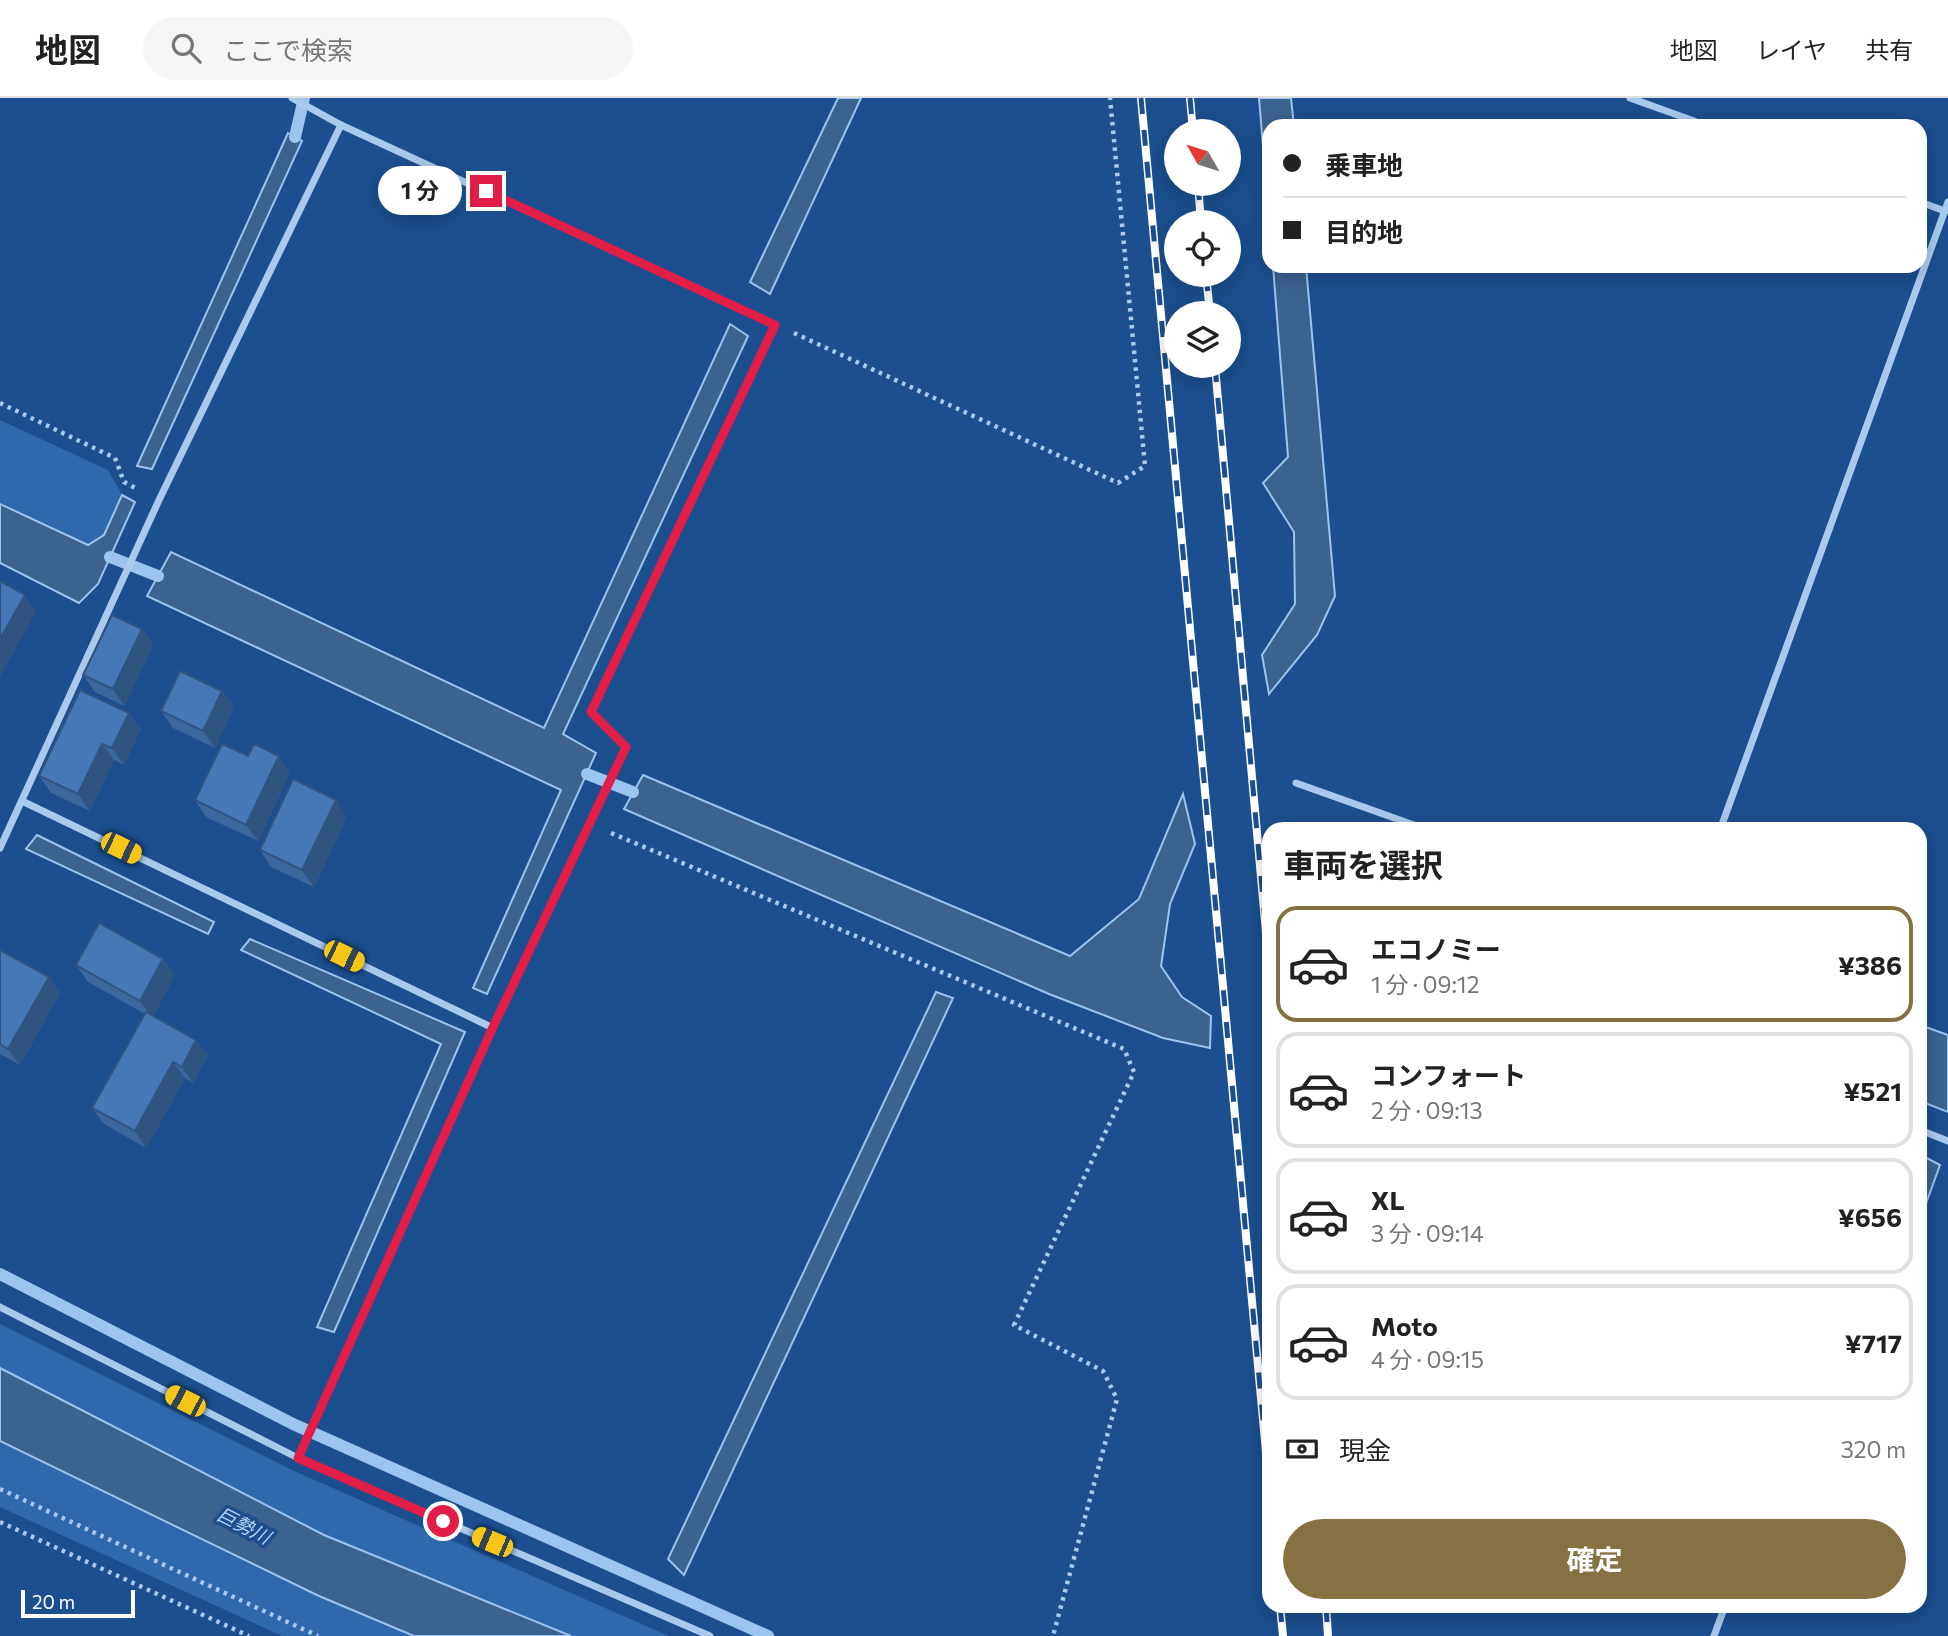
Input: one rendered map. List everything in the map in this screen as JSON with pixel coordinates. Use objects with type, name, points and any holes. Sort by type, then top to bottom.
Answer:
[{"type":"street","points":[[292,98],[341,125],[775,325],[591,712],[626,747],[493,1027],[298,1458]]},
{"type":"street","points":[[1630,98],[1688,119]]},
{"type":"street","points":[[0,848],[159,500],[341,125]]},
{"type":"street","points":[[1927,261],[1948,202]]},
{"type":"street","points":[[1927,205],[1945,211]]},
{"type":"street","points":[[1723,822],[1922,273]]},
{"type":"street","points":[[1296,783],[1406,822]]},
{"type":"street","points":[[22,801],[493,1027]]},
{"type":"street","points":[[1927,1133],[1948,1141]]},
{"type":"street","points":[[0,1307],[298,1458],[710,1636]]},
{"type":"street","points":[[1714,1636],[1722,1613]]},
{"type":"path","points":[[775,325],[1118,483],[1145,466],[1110,98]]},
{"type":"path","points":[[0,403],[115,458],[124,482],[159,500]]},
{"type":"path","points":[[589,824],[1124,1049],[1134,1072],[1014,1325],[1103,1371],[1117,1399],[1053,1636]]},
{"type":"path","points":[[0,1489],[318,1636]]},
{"type":"path","points":[[0,1522],[249,1636]]},
{"type":"shaded area","points":[[0,420],[108,470],[122,495],[104,535],[88,545],[0,504]]},
{"type":"shaded area","points":[[0,1324],[294,1471],[669,1636],[571,1636],[324,1535],[0,1368]]},
{"type":"shaded area","points":[[0,1441],[319,1596],[414,1636],[282,1636],[0,1507]]},
{"type":"water","points":[[838,98],[861,98],[770,294],[750,282]]},
{"type":"water","points":[[1259,98],[1291,98],[1293,119],[1262,119],[1262,134]]},
{"type":"water","points":[[288,133],[302,141],[152,469],[137,466]]},
{"type":"water","points":[[1274,273],[1307,273],[1335,596],[1317,635],[1269,694],[1262,655],[1295,604],[1294,532],[1263,483],[1288,457]]},
{"type":"water","points":[[730,324],[748,336],[563,734],[596,753],[487,994],[473,988],[561,790],[147,596],[171,552],[544,728]]},
{"type":"water","points":[[122,495],[135,502],[98,584],[79,603],[0,563],[0,504],[88,545],[104,535]]},
{"type":"water","points":[[643,775],[1070,956],[1139,899],[1183,794],[1195,844],[1170,904],[1161,966],[1182,997],[1211,1016],[1210,1048],[1163,1038],[1049,994],[624,809]]},
{"type":"water","points":[[37,835],[214,922],[208,934],[26,849]]},
{"type":"water","points":[[250,939],[465,1032],[334,1332],[317,1327],[441,1044],[241,950]]},
{"type":"water","points":[[936,992],[953,998],[684,1575],[668,1559]]},
{"type":"water","points":[[1927,1028],[1948,1035],[1948,1112],[1927,1104]]},
{"type":"water","points":[[1927,1158],[1940,1165],[1927,1201]]},
{"type":"water","name":"巨勢川","points":[[0,1368],[324,1535],[571,1636],[414,1636],[319,1596],[0,1441]]},
{"type":"building","points":[[0,581],[25,595],[0,639]]},
{"type":"building","points":[[112,615],[142,629],[113,689],[83,675]]},
{"type":"building","points":[[180,671],[222,691],[203,731],[161,711]]},
{"type":"building","points":[[80,690],[129,713],[112,748],[102,744],[78,794],[39,776]]},
{"type":"building","points":[[222,744],[248,756],[254,744],[279,756],[246,825],[195,800]]},
{"type":"building","points":[[293,779],[336,800],[302,870],[260,850]]},
{"type":"building","points":[[99,923],[163,959],[140,1001],[76,965]]},
{"type":"building","points":[[0,950],[49,977],[8,1049],[0,1044]]},
{"type":"building","points":[[146,1012],[196,1040],[182,1067],[173,1062],[135,1131],[92,1108]]},
{"type":"waterway","points":[[295,137],[304,98]]},
{"type":"waterway","points":[[110,557],[158,576]]},
{"type":"waterway","points":[[587,774],[633,792]]},
{"type":"waterway","points":[[0,1274],[293,1424],[768,1636]]},
{"type":"railway","points":[[1141,98],[1262,1409]]},
{"type":"railway","points":[[1190,98],[1192,119]]},
{"type":"railway","points":[[1199,196],[1200,210]]},
{"type":"railway","points":[[1207,287],[1209,301]]},
{"type":"railway","points":[[1216,378],[1262,888]]},
{"type":"railway","points":[[1281,1613],[1283,1636]]},
{"type":"railway","points":[[1326,1613],[1328,1636]]},
{"type":"route","points":[[443,1521],[298,1458],[493,1027],[626,747],[591,712],[775,325],[486,191]]}]
